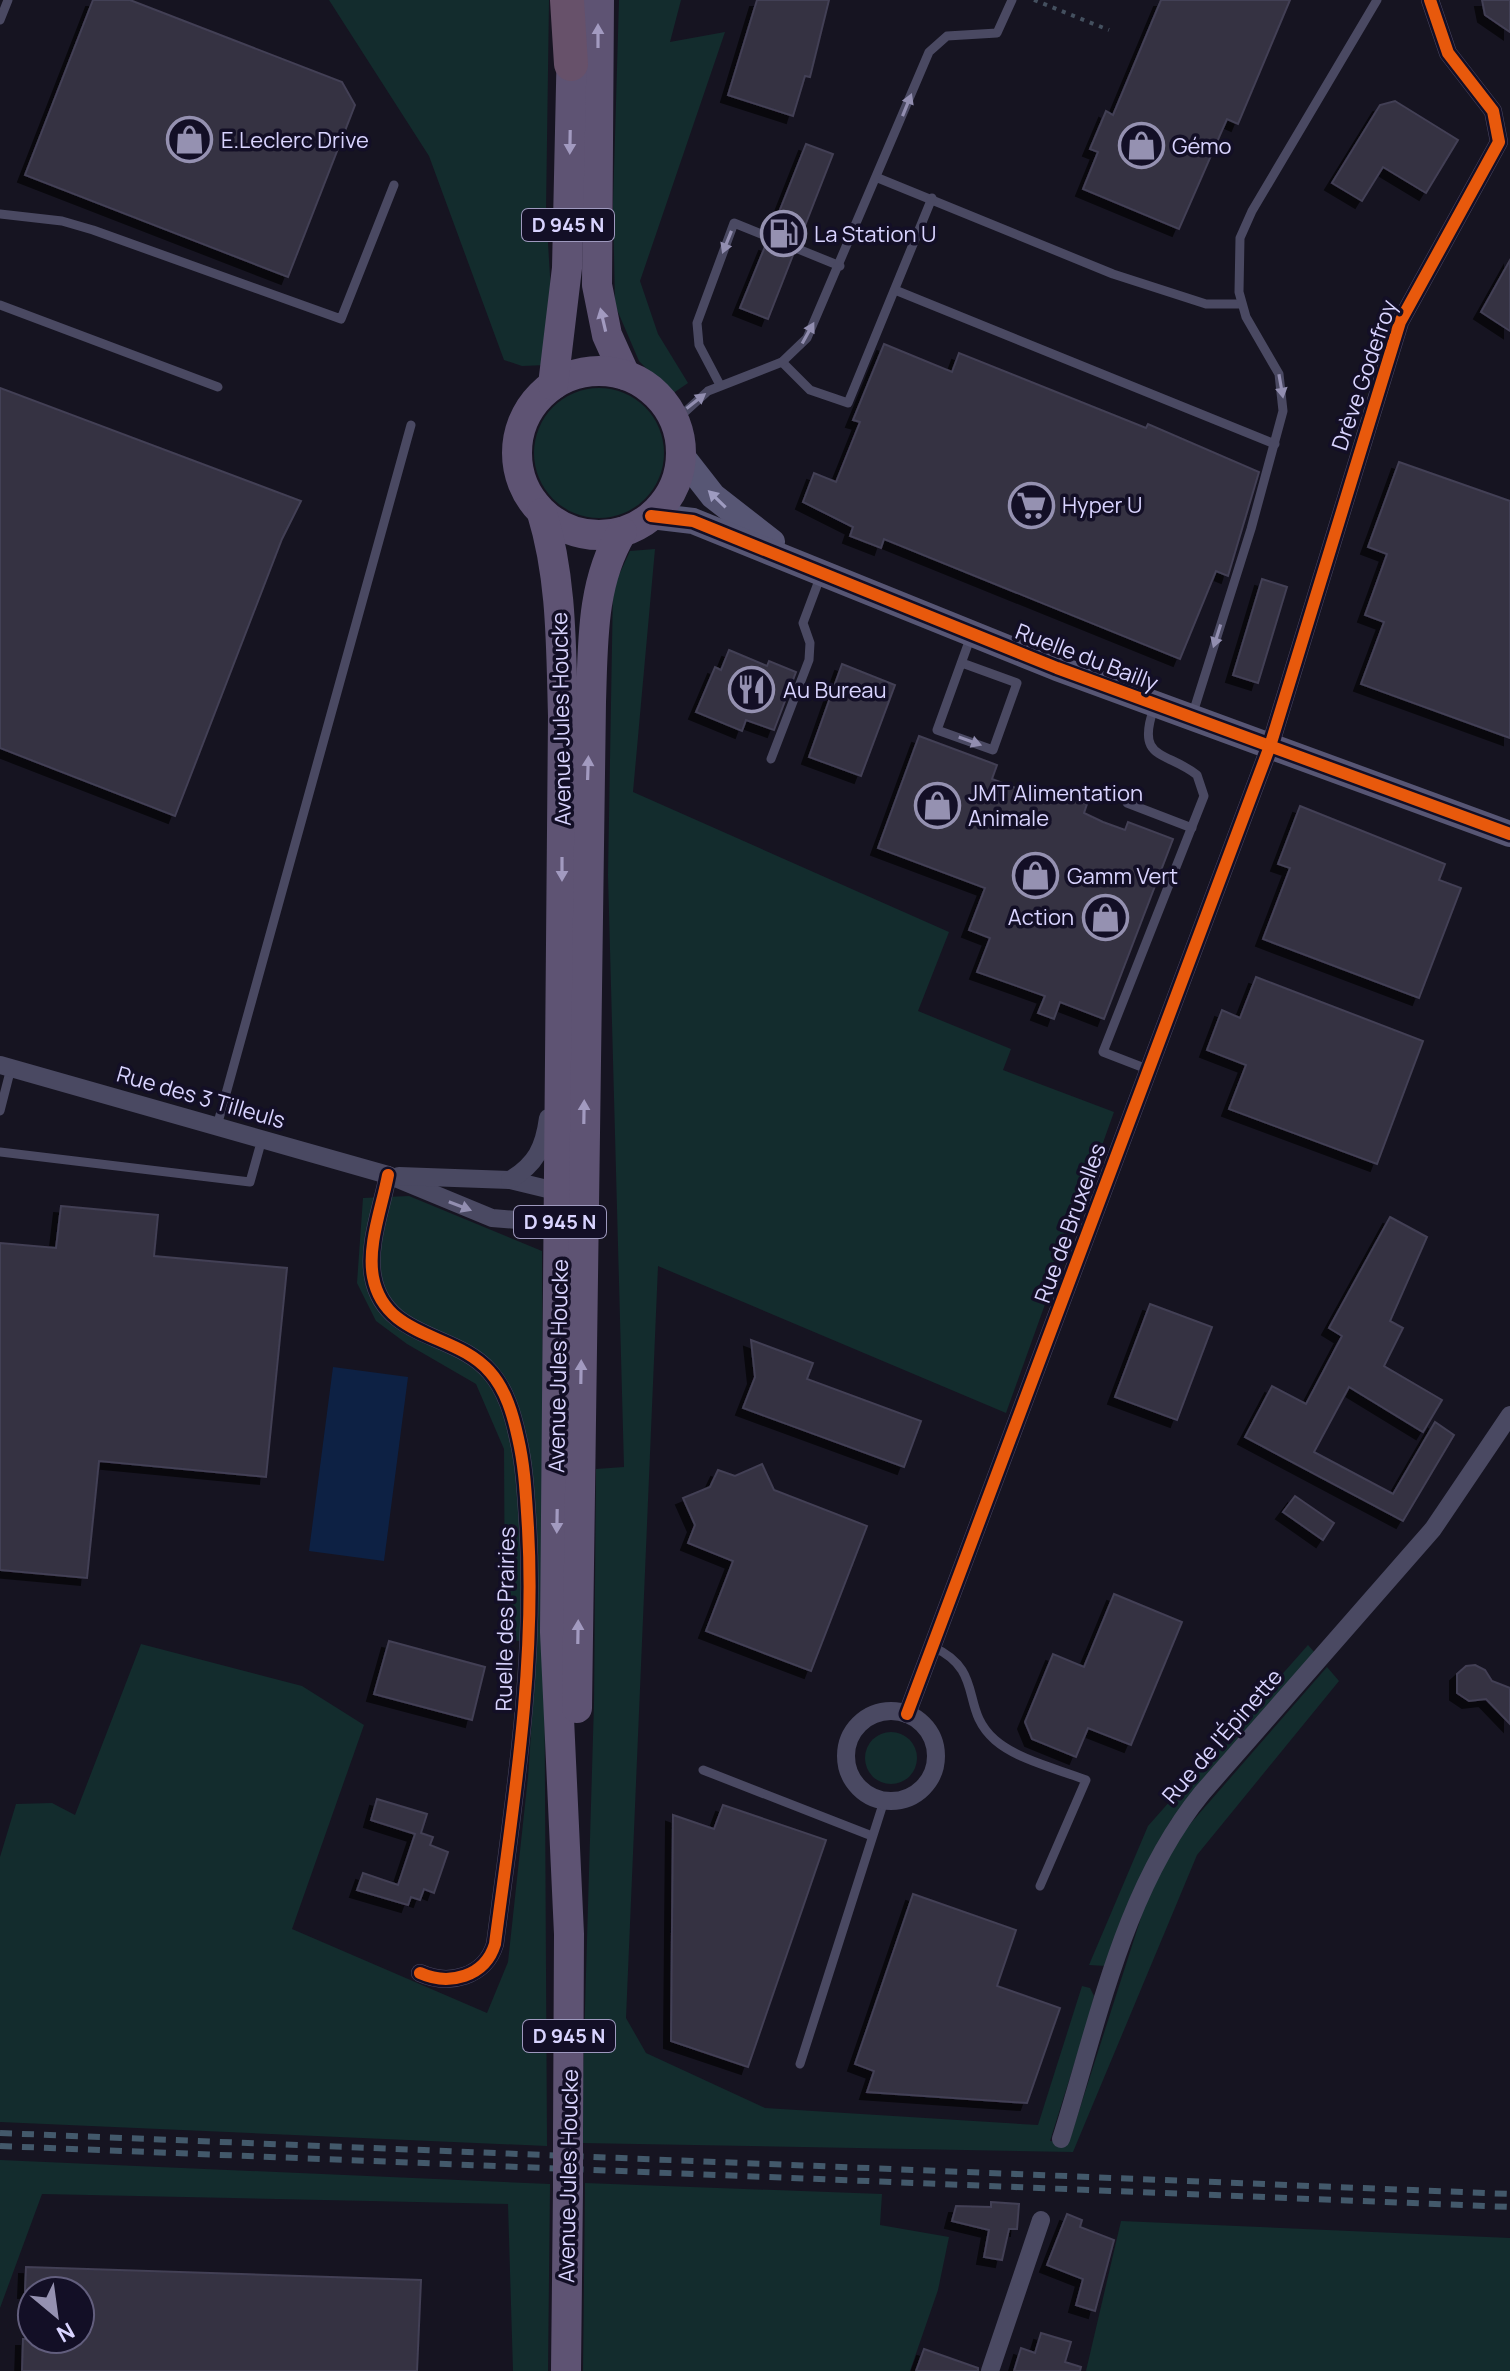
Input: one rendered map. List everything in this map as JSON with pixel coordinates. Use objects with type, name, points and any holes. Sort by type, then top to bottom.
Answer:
[{"type":"highway","points":[[567,0],[571,64]]},
{"type":"main road","name":"D 945 N","points":[[553,385],[566,291],[574,0]]},
{"type":"main road","name":"D 945 N","points":[[599,0],[597,285],[607,335],[625,375]]},
{"type":"main road","points":[[588,371],[625,375],[655,392],[675,421],[681,455],[675,484],[651,516],[622,532],[580,533],[542,513],[522,482],[517,446],[528,411],[553,385],[588,371]]},
{"type":"main road","name":"Avenue Jules Houcke","points":[[542,513],[553,553],[560,626],[561,1008],[571,1210],[576,1826],[569,1934],[566,2371]]},
{"type":"main road","name":"Avenue Jules Houcke","points":[[571,1210],[594,636],[603,572],[622,532]]},
{"type":"street","name":"Drève Godefroy","points":[[1270,746],[1397,331],[1422,278],[1492,160],[1504,121],[1448,53],[1430,0]]},
{"type":"street","name":"Ruelle du Bailly","points":[[681,455],[723,505],[812,567]]},
{"type":"street","name":"Ruelle du Bailly","points":[[651,516],[693,521],[1155,705],[1510,834]]},
{"type":"street","name":"Rue de Bruxelles","points":[[907,1714],[1270,746]]},
{"type":"street","points":[[510,1180],[534,1163],[544,1143],[561,1008]]},
{"type":"street","name":"Rue des 3 Tilleuls","points":[[6,1067],[388,1175],[492,1218],[571,1210]]},
{"type":"street","name":"Rue des 3 Tilleuls","points":[[388,1175],[510,1180],[571,1210]]},
{"type":"street","name":"Ruelle des Prairies","points":[[388,1175],[372,1253],[377,1290],[396,1318],[418,1333],[472,1357],[499,1383],[510,1406],[522,1457],[529,1557],[521,1747],[495,1944],[481,1967],[461,1978],[440,1979],[420,1973]]},
{"type":"street","name":"Rue de l'Épinette","points":[[1061,2139],[1126,1936],[1150,1874],[1169,1839],[1202,1793],[1425,1539],[1510,1415]]},
{"type":"street","points":[[890,1712],[907,1714],[921,1723],[931,1736],[936,1751],[934,1768],[928,1782],[916,1794],[901,1800],[884,1801],[867,1795],[854,1783],[847,1767],[846,1750],[858,1726],[872,1715],[890,1712]]},
{"type":"street","points":[[990,2371],[1041,2220]]},
{"type":"lane","points":[[0,20],[8,0]]},
{"type":"lane","points":[[675,421],[699,397],[720,385],[782,362],[807,338],[932,47],[941,38],[954,35],[997,33],[1012,0]]},
{"type":"lane","points":[[1191,718],[1283,411],[1282,387],[1275,365],[1241,304],[1238,250],[1246,224],[1377,0]]},
{"type":"lane","points":[[878,178],[1113,274],[1206,304],[1241,304]]},
{"type":"lane","points":[[0,214],[85,227],[341,319],[394,185]]},
{"type":"lane","points":[[782,362],[810,390],[848,403],[932,198]]},
{"type":"lane","points":[[720,385],[699,345],[697,323],[734,223],[840,266]]},
{"type":"lane","points":[[895,290],[1204,418],[1275,444]]},
{"type":"lane","points":[[0,305],[218,387]]},
{"type":"lane","points":[[217,1126],[411,425]]},
{"type":"lane","points":[[771,759],[809,660],[810,643],[803,623],[812,567]]},
{"type":"lane","points":[[962,663],[1017,683],[993,750],[937,730],[972,634]]},
{"type":"lane","points":[[1147,1069],[1103,1052],[1192,828],[1204,788],[1192,771],[1162,759],[1150,745],[1147,731],[1155,705]]},
{"type":"lane","points":[[1127,803],[1192,828]]},
{"type":"lane","points":[[0,1111],[6,1067]]},
{"type":"lane","points":[[0,1152],[250,1182],[262,1139]]},
{"type":"lane","points":[[933,1647],[962,1666],[981,1720],[995,1740],[1086,1780],[1040,1886]]},
{"type":"lane","points":[[703,1770],[872,1836]]},
{"type":"lane","points":[[800,2064],[884,1801]]},
{"type":"path","points":[[1034,0],[1109,30]]},
{"type":"green space","points":[[329,0],[549,0],[546,210],[552,309],[546,365],[522,366],[504,360],[429,156]]},
{"type":"green space","points":[[619,0],[681,0],[670,42],[725,32],[640,281],[658,334],[688,383],[672,394],[639,361],[615,305],[613,205]]},
{"type":"green space","points":[[599,388],[624,393],[645,407],[659,428],[664,453],[659,478],[645,499],[624,513],[599,518],[574,513],[553,499],[539,478],[534,453],[539,428],[553,407],[574,393]]},
{"type":"green space","points":[[655,549],[633,792],[949,932],[918,1011],[1011,1049],[1003,1070],[1114,1112],[1006,1413],[658,1266],[626,2018],[646,2053],[765,2108],[1038,2125],[1082,1986],[1090,1988],[1094,1996],[1090,2014],[1050,2141],[1069,2142],[1146,1902],[1177,1839],[1327,1667],[1339,1681],[1197,1855],[1073,2152],[581,2143],[594,1703],[596,1469],[624,1467],[608,875],[613,588],[630,551]]},
{"type":"green space","points":[[409,1196],[542,1251],[547,2146],[0,2122],[0,1857],[16,1804],[52,1803],[75,1815],[141,1644],[302,1686],[364,1725],[292,1929],[487,2013],[508,1962],[528,1777],[537,1645],[505,1638],[504,1449],[476,1384],[407,1344],[376,1321],[357,1283],[363,1198]]},
{"type":"green space","points":[[1308,1645],[1317,1655],[1171,1820],[1140,1878],[1106,1966],[1089,1965],[1148,1826]]},
{"type":"green space","points":[[891,1732],[910,1739],[917,1758],[910,1777],[891,1784],[872,1777],[865,1758],[872,1739]]},
{"type":"green space","points":[[0,2160],[550,2184],[548,2371],[513,2371],[508,2204],[42,2194],[0,2308]]},
{"type":"green space","points":[[585,2183],[882,2194],[880,2225],[949,2237],[938,2290],[910,2371],[583,2371]]},
{"type":"green space","points":[[1121,2221],[1510,2238],[1510,2371],[1086,2371]]},
{"type":"water","points":[[333,1367],[408,1377],[384,1561],[309,1551]]},
{"type":"building","name":"E.Leclerc Drive","points":[[93,0],[130,0],[342,82],[355,105],[288,277],[25,175]]},
{"type":"building","points":[[757,0],[829,0],[810,77],[805,76],[793,116],[728,95]]},
{"type":"building","points":[[1161,0],[1290,0],[1238,124],[1227,119],[1179,229],[1083,189],[1098,152],[1090,149],[1106,111],[1113,115]]},
{"type":"building","points":[[1482,0],[1510,0],[1510,32],[1485,15]]},
{"type":"building","points":[[1395,101],[1458,140],[1426,193],[1383,167],[1362,201],[1332,183],[1380,105]]},
{"type":"building","points":[[806,144],[833,154],[799,241],[772,230]]},
{"type":"building","points":[[766,244],[793,255],[768,319],[740,308]]},
{"type":"building","points":[[1510,260],[1510,331],[1481,312]]},
{"type":"building","name":"Hyper U","points":[[884,344],[952,372],[959,353],[1146,428],[1148,424],[1259,472],[1228,576],[1216,571],[1180,659],[884,539],[881,548],[850,536],[853,527],[803,502],[814,473],[836,482],[860,422],[853,420]]},
{"type":"building","points":[[0,388],[301,501],[282,539],[175,816],[0,748]]},
{"type":"building","points":[[1399,462],[1510,501],[1510,738],[1361,684],[1384,622],[1365,615],[1387,554],[1368,547]]},
{"type":"building","points":[[1262,579],[1287,587],[1258,683],[1233,675]]},
{"type":"building","name":"Au Bureau","points":[[729,650],[767,666],[769,661],[796,672],[774,730],[746,720],[742,731],[696,712],[715,667],[721,670]]},
{"type":"building","points":[[842,664],[895,685],[861,776],[809,757]]},
{"type":"building","points":[[919,736],[997,765],[992,779],[1045,799],[1048,790],[1087,804],[1084,813],[1103,822],[1125,830],[1128,822],[1173,839],[1104,1019],[1060,1002],[1054,1019],[1038,1013],[1045,996],[977,972],[990,938],[969,930],[985,888],[878,848]]},
{"type":"building","points":[[1300,806],[1445,864],[1439,880],[1461,888],[1419,998],[1263,939],[1290,868],[1278,864]]},
{"type":"building","points":[[1256,977],[1423,1041],[1377,1164],[1229,1109],[1246,1065],[1207,1050],[1222,1010],[1240,1018]]},
{"type":"building","points":[[61,1206],[158,1215],[154,1256],[287,1268],[266,1477],[99,1461],[87,1578],[0,1570],[0,1243],[56,1248]]},
{"type":"building","points":[[1390,1217],[1427,1237],[1390,1321],[1403,1328],[1384,1366],[1442,1400],[1423,1432],[1349,1387],[1314,1452],[1393,1494],[1435,1422],[1454,1435],[1403,1521],[1245,1437],[1272,1386],[1306,1404],[1342,1336],[1329,1328]]},
{"type":"building","points":[[1150,1304],[1212,1327],[1177,1420],[1115,1397]]},
{"type":"building","points":[[751,1340],[813,1363],[807,1379],[921,1421],[904,1467],[743,1408],[755,1377]]},
{"type":"building","points":[[762,1464],[774,1490],[867,1526],[811,1671],[706,1631],[733,1561],[688,1543],[695,1525],[683,1498],[710,1487],[718,1470],[735,1476]]},
{"type":"building","points":[[1295,1496],[1334,1523],[1323,1540],[1283,1512]]},
{"type":"building","points":[[1114,1594],[1182,1622],[1131,1745],[1088,1728],[1076,1757],[1032,1739],[1025,1722],[1053,1654],[1084,1667]]},
{"type":"building","points":[[389,1641],[485,1667],[472,1720],[374,1694]]},
{"type":"building","points":[[1475,1665],[1485,1670],[1492,1681],[1510,1688],[1510,1724],[1486,1699],[1469,1701],[1457,1693],[1457,1674],[1466,1666]]},
{"type":"building","points":[[377,1799],[427,1814],[421,1833],[433,1837],[430,1845],[448,1852],[434,1893],[424,1889],[420,1900],[411,1897],[408,1905],[357,1890],[363,1873],[398,1885],[415,1834],[371,1820]]},
{"type":"building","points":[[723,1805],[826,1840],[748,2067],[671,2041],[673,1815],[714,1829]]},
{"type":"building","points":[[913,1894],[1016,1930],[997,1986],[1060,2008],[1027,2103],[867,2092],[874,2071],[855,2064]]},
{"type":"building","points":[[991,2202],[1019,2204],[1017,2229],[1009,2229],[1002,2260],[984,2257],[989,2230],[952,2221],[956,2206],[991,2207]]},
{"type":"building","points":[[1067,2214],[1082,2220],[1080,2227],[1114,2240],[1095,2311],[1076,2305],[1083,2279],[1047,2265]]},
{"type":"building","points":[[26,2267],[421,2280],[417,2371],[22,2371],[22,2355],[96,2355],[96,2275],[26,2275]]},
{"type":"building","points":[[1041,2333],[1071,2342],[1065,2362],[1081,2367],[1080,2371],[1014,2371],[1021,2348],[1035,2353]]},
{"type":"building","points":[[924,2349],[978,2368],[978,2371],[916,2371]]},
{"type":"railway","points":[[0,2133],[1510,2194]]},
{"type":"railway","points":[[0,2146],[1510,2207]]},
{"type":"cycle path","points":[[907,1714],[1270,746],[1400,322],[1499,142],[1493,111],[1448,53],[1430,0]]},
{"type":"cycle path","points":[[651,516],[693,521],[1057,668],[1510,834]]},
{"type":"cycle path","points":[[388,1175],[372,1252],[373,1277],[380,1298],[406,1324],[476,1359],[496,1379],[508,1403],[518,1438],[528,1528],[530,1580],[526,1685],[495,1944],[483,1964],[465,1976],[443,1979],[420,1973]]},
{"type":"place","name":"E.Leclerc Drive","points":[[190,140]]},
{"type":"place","name":"Gémo","points":[[1141,146]]},
{"type":"place","name":"La Station U","points":[[783,234]]},
{"type":"place","name":"Hyper U","points":[[1031,505]]},
{"type":"place","name":"Au Bureau","points":[[752,690]]},
{"type":"place","name":"JMT Alimentation Animale","points":[[937,806]]},
{"type":"place","name":"Gamm Vert","points":[[1036,876]]},
{"type":"place","name":"Action","points":[[1105,917]]}]
